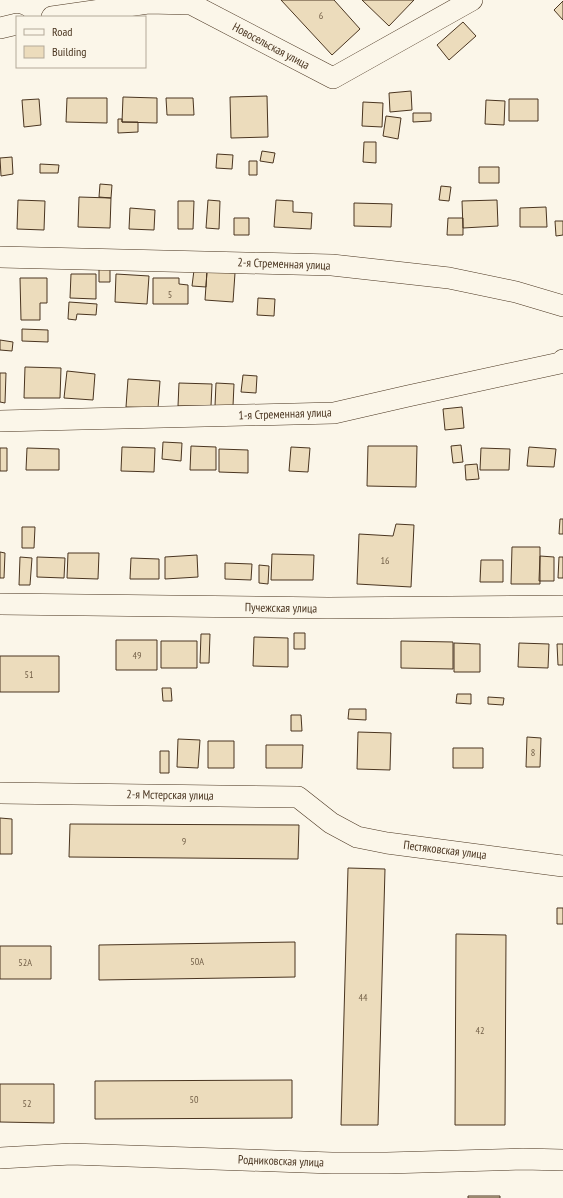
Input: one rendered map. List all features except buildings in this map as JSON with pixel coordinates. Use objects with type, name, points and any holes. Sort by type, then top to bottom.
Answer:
[{"type":"street","name":"Новосельская улица","points":[[59,16],[148,3],[191,4],[333,78],[472,0]]},
{"type":"street","points":[[0,28],[16,24]]},
{"type":"street","name":"2-я Стременная улица","points":[[0,257],[332,265],[449,278],[516,292],[563,306]]},
{"type":"street","name":"1-я Стременная улица","points":[[0,421],[334,413],[560,362],[563,360]]},
{"type":"street","name":"Пучежская улица","points":[[0,604],[328,608],[563,606]]},
{"type":"street","name":"2-я Мстерская улица","points":[[0,793],[298,797],[331,822]]},
{"type":"street","name":"Пестяковская улица","points":[[331,822],[357,837],[387,843],[563,866]]},
{"type":"street","name":"Родниковская улица","points":[[0,1158],[71,1154],[332,1163],[523,1159],[563,1160]]}]
